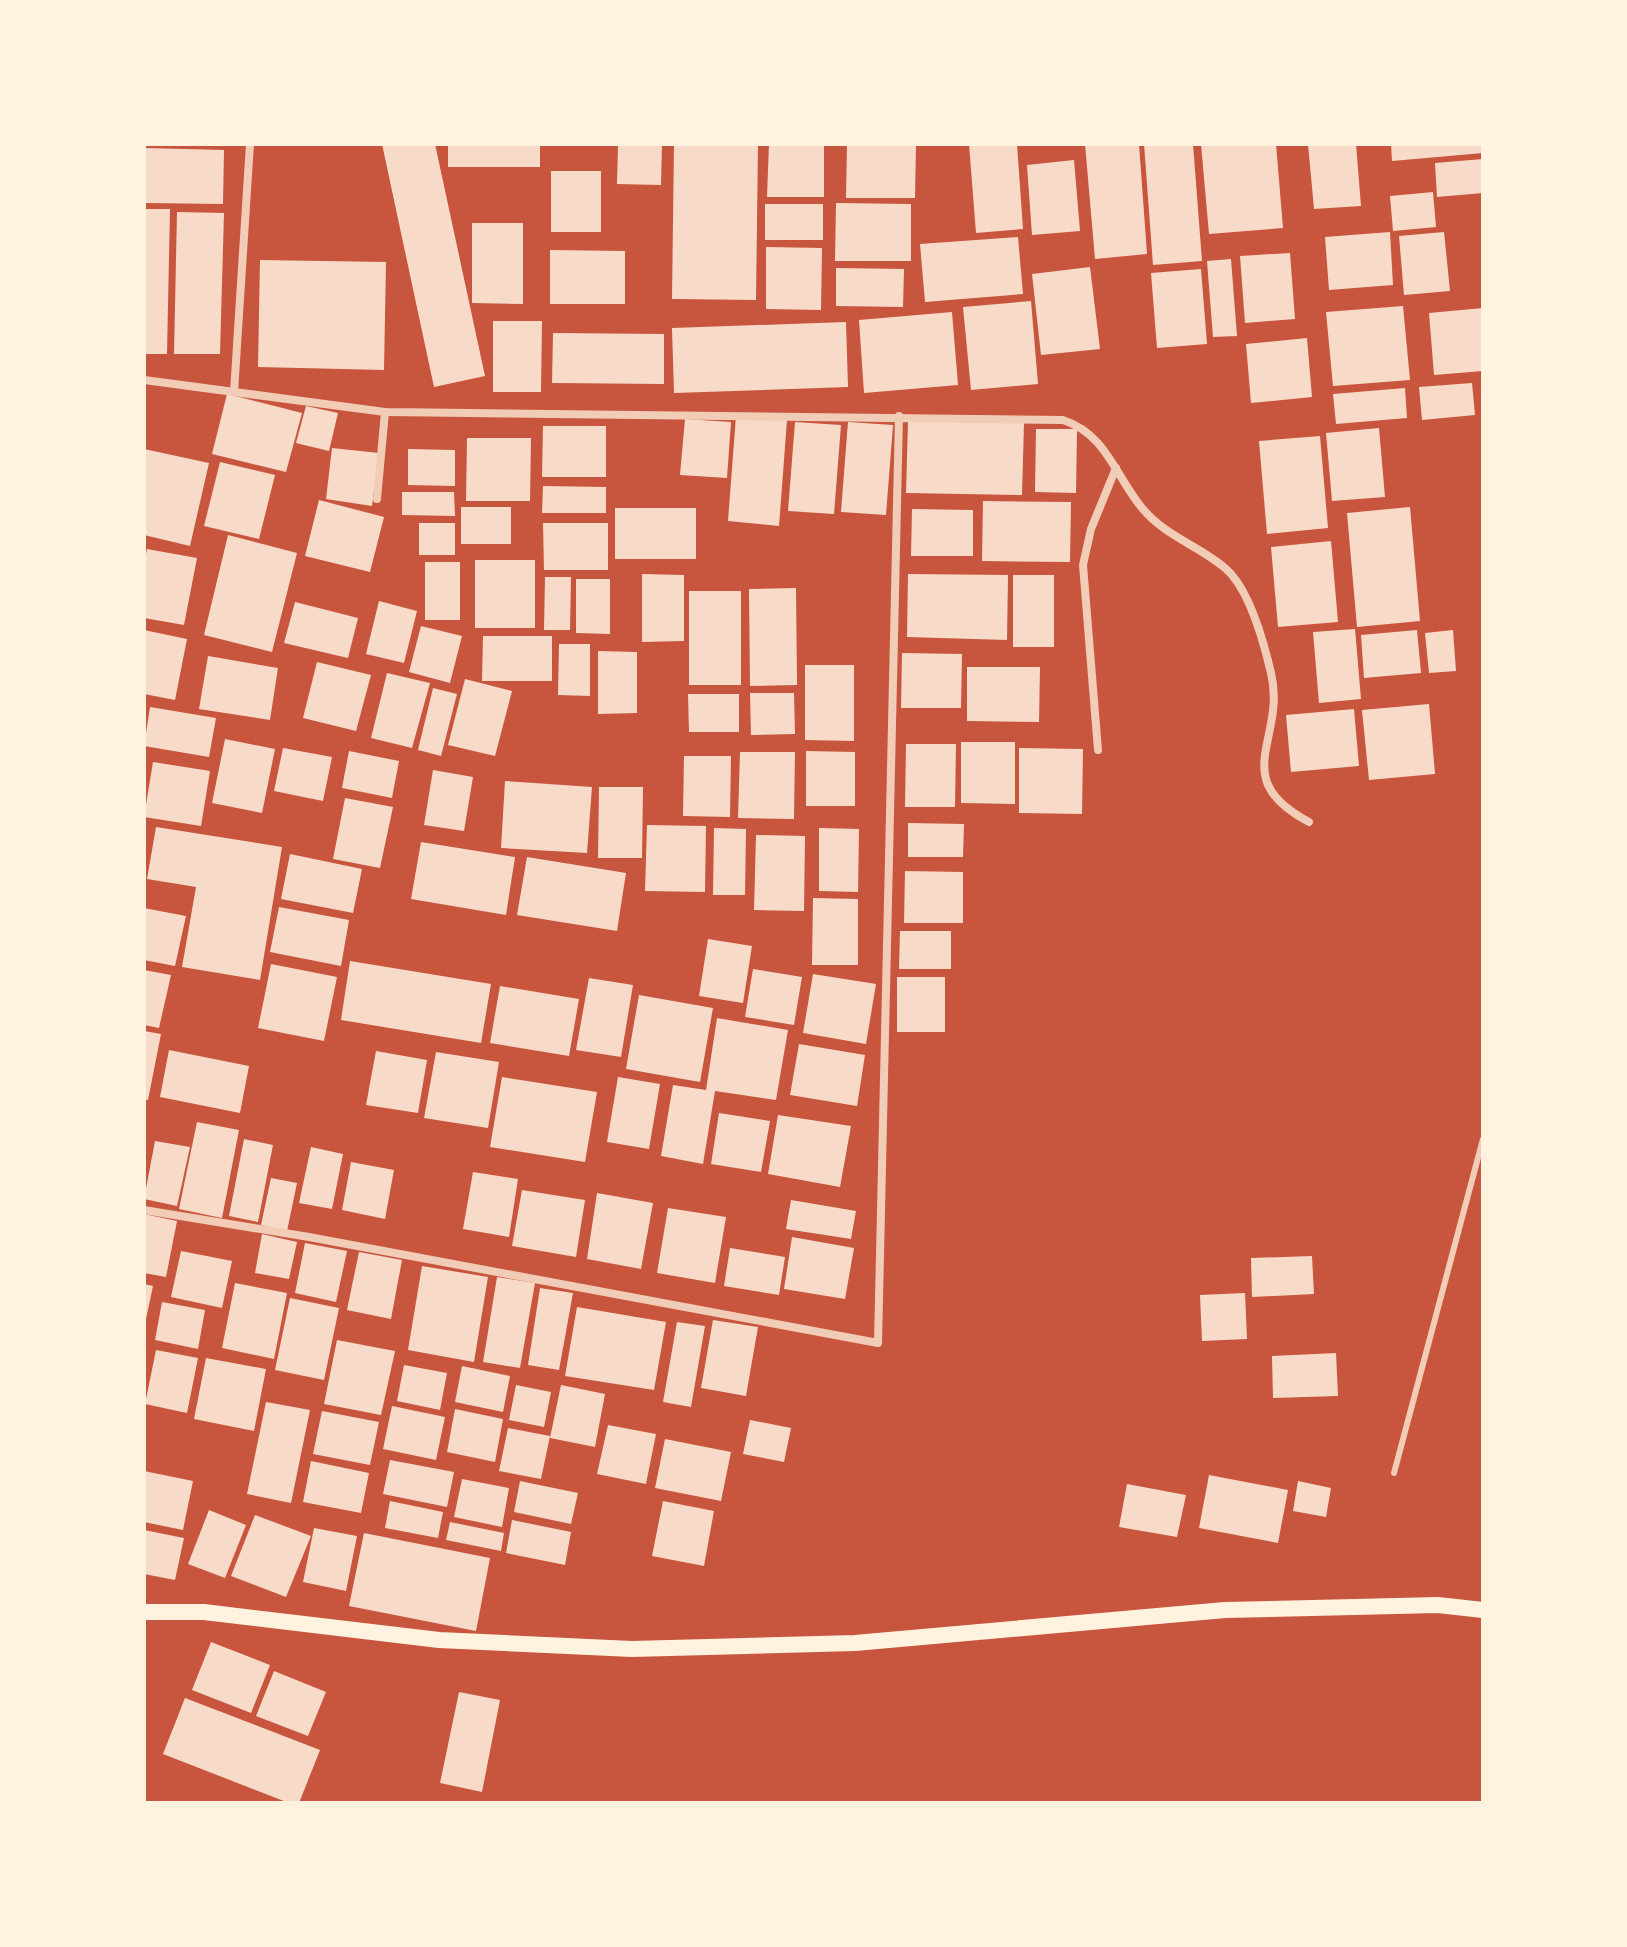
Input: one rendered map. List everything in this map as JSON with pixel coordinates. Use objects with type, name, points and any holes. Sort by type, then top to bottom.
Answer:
[{"type":"main road","points":[[144,1612],[204,1612],[439,1640],[632,1649],[855,1643],[1225,1610],[1438,1605],[1483,1610]]},
{"type":"street","points":[[234,392],[250,144]]},
{"type":"street","points":[[144,380],[385,412],[899,416],[1063,420],[1080,426],[1094,437],[1129,493],[1149,516],[1183,543],[1225,567],[1244,595],[1273,684],[1273,713],[1264,753],[1265,778],[1286,809],[1309,822]]},
{"type":"street","points":[[377,499],[385,412]]},
{"type":"street","points":[[144,1210],[309,1237],[878,1343],[899,416]]},
{"type":"street","points":[[1098,750],[1083,565],[1091,529],[1116,468]]},
{"type":"lane","points":[[1394,1473],[1483,1139]]},
{"type":"building","points":[[382,144],[435,144],[485,376],[434,387]]},
{"type":"building","points":[[448,144],[540,144],[540,167],[448,167]]},
{"type":"building","points":[[618,144],[662,144],[661,185],[617,184]]},
{"type":"building","points":[[674,144],[758,144],[756,300],[672,299]]},
{"type":"building","points":[[769,144],[824,144],[824,197],[767,197]]},
{"type":"building","points":[[847,144],[916,144],[915,198],[846,198]]},
{"type":"building","points":[[969,144],[1017,144],[1023,229],[976,233]]},
{"type":"building","points":[[1085,144],[1139,144],[1147,254],[1095,259]]},
{"type":"building","points":[[1144,144],[1193,144],[1202,261],[1153,265]]},
{"type":"building","points":[[1201,144],[1276,144],[1283,228],[1209,234]]},
{"type":"building","points":[[1308,144],[1356,144],[1361,206],[1314,209]]},
{"type":"building","points":[[1391,144],[1483,144],[1483,153],[1392,161]]},
{"type":"building","points":[[144,148],[224,150],[223,204],[144,203]]},
{"type":"building","points":[[1483,159],[1483,193],[1437,197],[1435,163]]},
{"type":"building","points":[[1074,160],[1080,231],[1032,235],[1027,165]]},
{"type":"building","points":[[551,171],[601,171],[601,232],[551,232]]},
{"type":"building","points":[[1433,192],[1436,227],[1393,231],[1390,196]]},
{"type":"building","points":[[836,203],[911,204],[911,261],[835,261]]},
{"type":"building","points":[[765,204],[823,204],[823,240],[765,240]]},
{"type":"building","points":[[144,209],[170,209],[167,354],[144,354]]},
{"type":"building","points":[[177,212],[224,213],[220,354],[174,354]]},
{"type":"building","points":[[472,223],[523,223],[523,304],[472,303]]},
{"type":"building","points":[[1390,232],[1393,285],[1329,290],[1325,237]]},
{"type":"building","points":[[1444,232],[1450,291],[1404,295],[1399,236]]},
{"type":"building","points":[[1018,237],[1023,294],[925,302],[920,244]]},
{"type":"building","points":[[766,247],[822,248],[821,310],[766,309]]},
{"type":"building","points":[[550,250],[625,251],[625,304],[550,304]]},
{"type":"building","points":[[1290,253],[1295,319],[1245,323],[1240,256]]},
{"type":"building","points":[[1231,259],[1237,336],[1213,337],[1207,261]]},
{"type":"building","points":[[260,260],[386,262],[384,370],[258,367]]},
{"type":"building","points":[[1090,267],[1100,349],[1041,355],[1032,274]]},
{"type":"building","points":[[836,268],[904,269],[903,307],[836,306]]},
{"type":"building","points":[[1201,269],[1207,344],[1157,348],[1151,273]]},
{"type":"building","points":[[1031,301],[1038,384],[971,390],[963,307]]},
{"type":"building","points":[[1403,306],[1410,380],[1333,386],[1326,312]]},
{"type":"building","points":[[1483,308],[1483,371],[1434,375],[1429,313]]},
{"type":"building","points":[[952,312],[958,385],[864,393],[859,320]]},
{"type":"building","points":[[493,321],[542,321],[541,392],[493,392]]},
{"type":"building","points":[[846,322],[848,387],[674,393],[672,328]]},
{"type":"building","points":[[553,333],[664,334],[664,384],[552,383]]},
{"type":"building","points":[[1307,338],[1312,397],[1251,403],[1246,344]]},
{"type":"building","points":[[1472,383],[1475,415],[1422,420],[1419,387]]},
{"type":"building","points":[[1405,388],[1407,418],[1336,424],[1333,394]]},
{"type":"building","points":[[227,394],[302,413],[286,472],[212,454]]},
{"type":"building","points":[[306,406],[338,413],[329,451],[296,443]]},
{"type":"building","points":[[736,416],[787,420],[779,526],[728,521]]},
{"type":"building","points":[[685,419],[731,422],[727,478],[680,475]]},
{"type":"building","points":[[908,421],[1024,423],[1022,495],[906,493]]},
{"type":"building","points":[[795,422],[841,425],[834,514],[788,511]]},
{"type":"building","points":[[848,422],[893,425],[886,515],[841,512]]},
{"type":"building","points":[[543,426],[606,426],[606,477],[542,477]]},
{"type":"building","points":[[1379,428],[1385,497],[1332,501],[1326,433]]},
{"type":"building","points":[[1036,429],[1077,429],[1076,493],[1035,492]]},
{"type":"building","points":[[1320,436],[1328,528],[1267,534],[1259,441]]},
{"type":"building","points":[[467,438],[531,438],[530,501],[466,501]]},
{"type":"building","points":[[332,448],[379,453],[372,506],[326,499]]},
{"type":"building","points":[[144,449],[209,463],[190,546],[144,535]]},
{"type":"building","points":[[408,449],[455,450],[455,486],[408,485]]},
{"type":"building","points":[[220,462],[275,475],[259,539],[204,526]]},
{"type":"building","points":[[543,486],[606,487],[606,513],[542,513]]},
{"type":"building","points":[[402,492],[454,492],[455,516],[402,515]]},
{"type":"building","points":[[319,500],[384,517],[370,572],[305,556]]},
{"type":"building","points":[[983,501],[1071,502],[1070,562],[982,561]]},
{"type":"building","points":[[461,507],[511,507],[511,544],[461,544]]},
{"type":"building","points":[[1410,507],[1420,621],[1357,627],[1347,513]]},
{"type":"building","points":[[615,508],[696,508],[696,559],[615,559]]},
{"type":"building","points":[[912,509],[973,510],[973,556],[911,556]]},
{"type":"building","points":[[419,523],[455,523],[455,555],[419,555]]},
{"type":"building","points":[[543,523],[608,523],[608,570],[544,570]]},
{"type":"building","points":[[228,535],[297,553],[272,652],[204,635]]},
{"type":"building","points":[[1331,541],[1338,622],[1278,627],[1271,547]]},
{"type":"building","points":[[147,549],[197,558],[184,625],[144,618]]},
{"type":"building","points":[[475,560],[535,560],[535,628],[475,628]]},
{"type":"building","points":[[425,562],[460,562],[460,620],[425,620]]},
{"type":"building","points":[[642,574],[684,575],[684,641],[642,642]]},
{"type":"building","points":[[908,574],[1008,575],[1007,640],[907,637]]},
{"type":"building","points":[[1013,575],[1054,575],[1054,647],[1013,647]]},
{"type":"building","points":[[545,577],[571,577],[570,630],[544,630]]},
{"type":"building","points":[[576,579],[610,579],[610,634],[576,633]]},
{"type":"building","points":[[796,588],[797,685],[750,686],[749,589]]},
{"type":"building","points":[[689,591],[741,591],[741,685],[689,685]]},
{"type":"building","points":[[379,601],[417,611],[404,663],[366,654]]},
{"type":"building","points":[[295,602],[358,618],[348,658],[284,643]]},
{"type":"building","points":[[421,626],[462,636],[450,683],[409,672]]},
{"type":"building","points":[[1355,629],[1361,699],[1319,703],[1313,632]]},
{"type":"building","points":[[144,630],[187,639],[175,700],[144,694]]},
{"type":"building","points":[[1417,630],[1421,673],[1364,678],[1361,635]]},
{"type":"building","points":[[1453,630],[1456,671],[1429,673],[1425,633]]},
{"type":"building","points":[[483,636],[552,636],[552,681],[482,681]]},
{"type":"building","points":[[559,644],[590,644],[590,696],[558,695]]},
{"type":"building","points":[[598,651],[637,652],[637,713],[598,714]]},
{"type":"building","points":[[902,653],[962,654],[961,708],[901,708]]},
{"type":"building","points":[[208,656],[278,668],[270,720],[199,709]]},
{"type":"building","points":[[317,662],[371,675],[356,731],[303,718]]},
{"type":"building","points":[[805,665],[854,665],[854,741],[805,740]]},
{"type":"building","points":[[967,667],[1040,667],[1039,722],[967,721]]},
{"type":"building","points":[[387,673],[430,683],[412,748],[371,738]]},
{"type":"building","points":[[465,679],[512,691],[495,756],[448,745]]},
{"type":"building","points":[[433,688],[457,694],[441,756],[418,750]]},
{"type":"building","points":[[750,693],[794,693],[795,734],[751,735]]},
{"type":"building","points":[[688,694],[739,694],[739,732],[689,732]]},
{"type":"building","points":[[1429,704],[1435,774],[1369,780],[1362,710]]},
{"type":"building","points":[[150,707],[216,718],[209,757],[144,746]]},
{"type":"building","points":[[1354,709],[1359,766],[1291,772],[1286,715]]},
{"type":"building","points":[[225,739],[275,749],[262,813],[212,803]]},
{"type":"building","points":[[961,742],[1015,742],[1015,804],[961,803]]},
{"type":"building","points":[[906,744],[956,744],[955,807],[905,807]]},
{"type":"building","points":[[283,748],[332,757],[323,801],[274,791]]},
{"type":"building","points":[[1019,748],[1083,749],[1082,814],[1019,813]]},
{"type":"building","points":[[349,751],[399,761],[392,798],[342,788]]},
{"type":"building","points":[[806,751],[855,752],[855,806],[806,806]]},
{"type":"building","points":[[740,752],[795,752],[794,819],[738,818]]},
{"type":"building","points":[[684,756],[731,756],[730,817],[683,816]]},
{"type":"building","points":[[153,762],[210,771],[201,826],[144,817]]},
{"type":"building","points":[[433,770],[473,777],[464,831],[424,825]]},
{"type":"building","points":[[505,781],[592,787],[587,853],[501,848]]},
{"type":"building","points":[[599,787],[643,787],[642,858],[598,858]]},
{"type":"building","points":[[345,798],[393,807],[380,868],[333,859]]},
{"type":"building","points":[[908,823],[964,824],[963,857],[908,857]]},
{"type":"building","points":[[647,825],[706,826],[705,892],[645,891]]},
{"type":"building","points":[[156,827],[282,847],[260,980],[182,967],[196,887],[147,879]]},
{"type":"building","points":[[714,828],[746,829],[745,895],[713,895]]},
{"type":"building","points":[[819,828],[859,829],[858,892],[819,891]]},
{"type":"building","points":[[756,835],[805,836],[804,911],[754,910]]},
{"type":"building","points":[[421,842],[515,857],[506,915],[411,899]]},
{"type":"building","points":[[290,854],[362,869],[353,913],[281,899]]},
{"type":"building","points":[[527,857],[626,873],[617,931],[517,915]]},
{"type":"building","points":[[905,871],[963,872],[963,923],[904,923]]},
{"type":"building","points":[[813,898],[858,899],[858,965],[812,965]]},
{"type":"building","points":[[279,907],[349,920],[341,966],[270,952]]},
{"type":"building","points":[[144,908],[186,916],[175,966],[144,960]]},
{"type":"building","points":[[900,931],[951,931],[951,969],[899,969]]},
{"type":"building","points":[[708,939],[752,946],[743,1003],[699,996]]},
{"type":"building","points":[[350,961],[491,984],[481,1043],[341,1020]]},
{"type":"building","points":[[271,964],[337,977],[324,1041],[258,1028]]},
{"type":"building","points":[[753,969],[802,977],[794,1025],[745,1017]]},
{"type":"building","points":[[144,970],[171,975],[159,1028],[144,1025]]},
{"type":"building","points":[[813,974],[876,984],[866,1044],[803,1033]]},
{"type":"building","points":[[897,977],[945,977],[945,1032],[897,1032]]},
{"type":"building","points":[[589,978],[633,985],[621,1057],[576,1050]]},
{"type":"building","points":[[500,986],[579,999],[569,1056],[490,1043]]},
{"type":"building","points":[[639,995],[713,1008],[700,1082],[626,1069]]},
{"type":"building","points":[[717,1018],[788,1030],[776,1100],[715,1091],[703,1164],[661,1156],[673,1085],[706,1090]]},
{"type":"building","points":[[144,1031],[161,1034],[148,1100],[144,1100]]},
{"type":"building","points":[[799,1044],[865,1055],[857,1106],[790,1095]]},
{"type":"building","points":[[169,1050],[249,1066],[240,1113],[160,1097]]},
{"type":"building","points":[[376,1051],[427,1060],[418,1113],[366,1105]]},
{"type":"building","points":[[436,1052],[499,1062],[488,1128],[424,1118]]},
{"type":"building","points":[[502,1077],[597,1092],[585,1162],[490,1147]]},
{"type":"building","points":[[618,1077],[660,1084],[649,1149],[607,1142]]},
{"type":"building","points":[[719,1113],[770,1121],[761,1172],[711,1164]]},
{"type":"building","points":[[778,1115],[851,1126],[840,1187],[768,1174]]},
{"type":"building","points":[[197,1122],[239,1130],[222,1218],[179,1209]]},
{"type":"building","points":[[244,1139],[273,1145],[258,1222],[229,1216]]},
{"type":"building","points":[[155,1141],[190,1147],[177,1206],[144,1199]]},
{"type":"building","points":[[311,1147],[343,1154],[332,1209],[299,1203]]},
{"type":"building","points":[[351,1162],[394,1170],[385,1219],[342,1210]]},
{"type":"building","points":[[473,1172],[518,1179],[509,1237],[463,1229]]},
{"type":"building","points":[[271,1178],[297,1183],[287,1231],[261,1225]]},
{"type":"building","points":[[522,1190],[585,1200],[576,1257],[512,1246]]},
{"type":"building","points":[[597,1193],[653,1203],[641,1269],[587,1259]]},
{"type":"building","points":[[791,1200],[856,1211],[851,1239],[786,1229]]},
{"type":"building","points":[[668,1208],[726,1217],[715,1283],[657,1273]]},
{"type":"building","points":[[144,1214],[177,1221],[166,1277],[144,1273]]},
{"type":"building","points":[[262,1234],[297,1242],[289,1279],[255,1273]]},
{"type":"building","points":[[792,1237],[854,1248],[845,1299],[784,1289]]},
{"type":"building","points":[[305,1243],[347,1251],[336,1302],[295,1293]]},
{"type":"building","points":[[730,1248],[785,1257],[779,1295],[724,1286]]},
{"type":"building","points":[[181,1251],[232,1261],[222,1308],[171,1297]]},
{"type":"building","points":[[359,1252],[402,1260],[391,1319],[347,1310]]},
{"type":"building","points":[[1312,1256],[1314,1294],[1252,1297],[1251,1258]]},
{"type":"building","points":[[422,1266],[488,1277],[474,1362],[408,1350]]},
{"type":"building","points":[[497,1277],[535,1283],[520,1368],[483,1362]]},
{"type":"building","points":[[235,1283],[287,1293],[274,1359],[222,1348]]},
{"type":"building","points":[[144,1284],[153,1286],[145,1324],[144,1324]]},
{"type":"building","points":[[540,1288],[573,1293],[559,1370],[528,1365]]},
{"type":"building","points":[[1245,1293],[1247,1339],[1202,1341],[1200,1295]]},
{"type":"building","points":[[290,1298],[339,1308],[324,1380],[275,1370]]},
{"type":"building","points":[[162,1302],[205,1310],[198,1349],[155,1340]]},
{"type":"building","points":[[577,1307],[666,1322],[654,1390],[565,1376]]},
{"type":"building","points":[[713,1320],[758,1327],[746,1396],[701,1388]]},
{"type":"building","points":[[677,1322],[705,1326],[691,1407],[663,1402]]},
{"type":"building","points":[[337,1340],[395,1351],[381,1415],[324,1404]]},
{"type":"building","points":[[156,1350],[198,1358],[187,1413],[145,1404]]},
{"type":"building","points":[[1336,1353],[1338,1396],[1273,1398],[1272,1356]]},
{"type":"building","points":[[206,1358],[266,1369],[254,1431],[194,1419]]},
{"type":"building","points":[[404,1365],[447,1373],[440,1410],[397,1401]]},
{"type":"building","points":[[462,1366],[510,1376],[503,1412],[455,1402]]},
{"type":"building","points":[[516,1385],[551,1392],[544,1427],[509,1420]]},
{"type":"building","points":[[561,1385],[605,1394],[595,1447],[550,1438]]},
{"type":"building","points":[[266,1402],[310,1410],[291,1503],[247,1494]]},
{"type":"building","points":[[392,1406],[445,1417],[436,1460],[383,1449]]},
{"type":"building","points":[[455,1409],[503,1419],[495,1462],[447,1452]]},
{"type":"building","points":[[322,1411],[379,1422],[370,1465],[313,1454]]},
{"type":"building","points":[[750,1420],[791,1428],[784,1462],[743,1454]]},
{"type":"building","points":[[608,1425],[656,1434],[646,1484],[597,1474]]},
{"type":"building","points":[[508,1428],[550,1436],[541,1479],[499,1471]]},
{"type":"building","points":[[665,1439],[731,1452],[721,1501],[655,1488]]},
{"type":"building","points":[[390,1460],[454,1472],[447,1507],[383,1494]]},
{"type":"building","points":[[311,1461],[369,1473],[361,1513],[303,1502]]},
{"type":"building","points":[[144,1471],[193,1481],[183,1530],[144,1522]]},
{"type":"building","points":[[1209,1475],[1288,1490],[1278,1543],[1199,1528]]},
{"type":"building","points":[[462,1479],[509,1488],[502,1527],[454,1517]]},
{"type":"building","points":[[520,1481],[578,1493],[571,1524],[514,1512]]},
{"type":"building","points":[[1298,1481],[1331,1488],[1326,1517],[1293,1511]]},
{"type":"building","points":[[1127,1484],[1186,1495],[1177,1537],[1119,1527]]},
{"type":"building","points":[[390,1501],[443,1512],[438,1538],[385,1528]]},
{"type":"building","points":[[663,1501],[714,1511],[704,1566],[652,1556]]},
{"type":"building","points":[[209,1510],[246,1525],[225,1578],[188,1564]]},
{"type":"building","points":[[255,1515],[311,1536],[286,1597],[231,1576]]},
{"type":"building","points":[[512,1520],[571,1532],[565,1565],[506,1553]]},
{"type":"building","points":[[450,1522],[504,1533],[501,1551],[446,1540]]},
{"type":"building","points":[[314,1528],[357,1536],[346,1591],[303,1582]]},
{"type":"building","points":[[144,1530],[184,1538],[175,1580],[144,1574]]},
{"type":"building","points":[[364,1533],[490,1558],[476,1631],[349,1606]]},
{"type":"building","points":[[211,1642],[270,1665],[251,1713],[192,1690]]},
{"type":"building","points":[[274,1671],[326,1692],[308,1736],[256,1716]]},
{"type":"building","points":[[459,1692],[500,1700],[482,1792],[440,1783]]},
{"type":"building","points":[[185,1698],[320,1750],[299,1803],[289,1803],[163,1754]]}]
